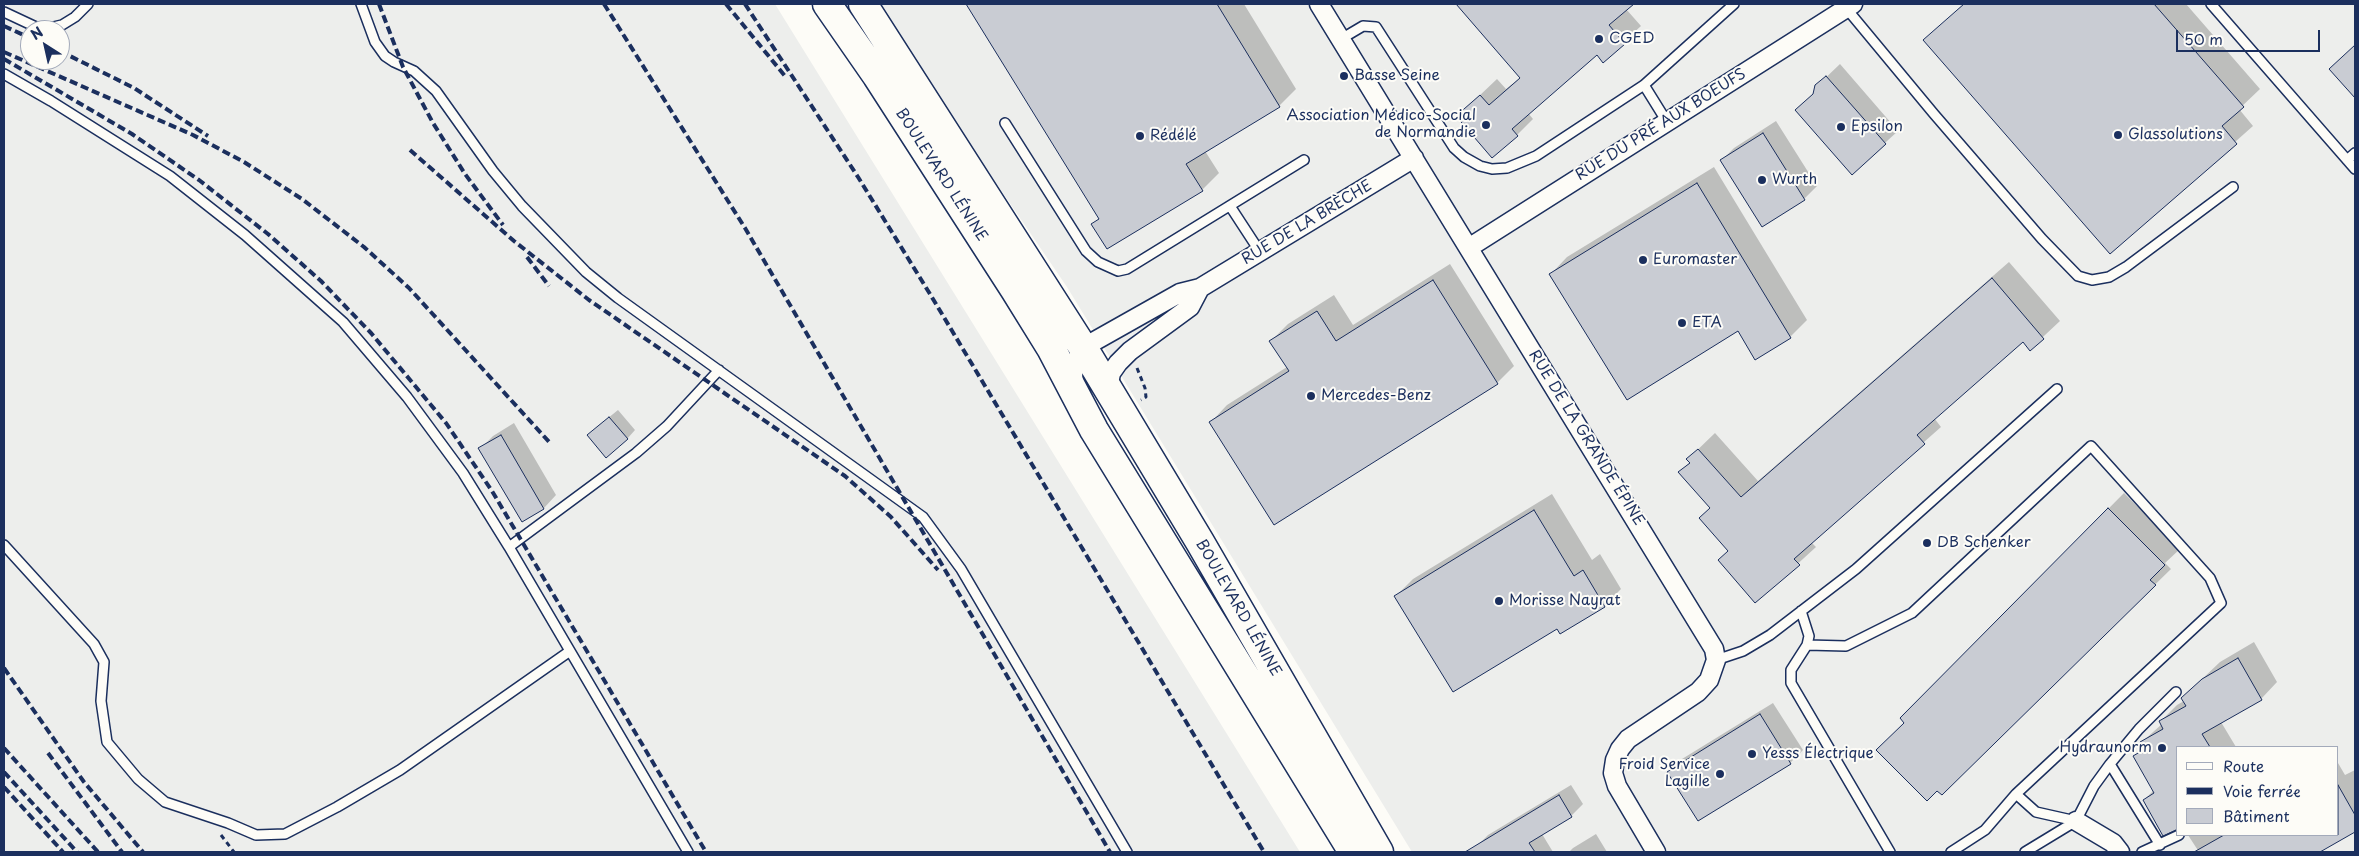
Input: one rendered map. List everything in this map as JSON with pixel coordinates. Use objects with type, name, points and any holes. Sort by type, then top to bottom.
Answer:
[{"type":"main road","name":"BOULEVARD LÉNINE","points":[[828,4],[888,92],[1050,348],[1099,438],[1353,852]]},
{"type":"main road","name":"BOULEVARD LÉNINE","points":[[869,8],[1096,366],[1379,852]]},
{"type":"street","name":"RUE DE LA GRANDE ÉPINE","points":[[1320,4],[1708,635],[1716,660]]},
{"type":"street","name":"RUE DU PRÉ AUX BOEUFS","points":[[1470,247],[1849,6]]},
{"type":"street","name":"RUE DE LA BRÈCHE","points":[[1096,366],[1180,293],[1200,288],[1414,158]]},
{"type":"street","name":"RUE DE LA BRÈCHE","points":[[1096,366],[1130,351],[1190,308],[1200,288]]},
{"type":"street","name":"BOULEVARD LÉNINE","points":[[1050,348],[1066,360],[1096,366]]},
{"type":"street","name":"BOULEVARD LÉNINE","points":[[1075,394],[1073,374],[1096,366]]},
{"type":"street","points":[[1656,852],[1616,786],[1613,773],[1615,760],[1620,749],[1628,739],[1698,692],[1709,680],[1716,660]]},
{"type":"street","points":[[2076,821],[2112,842],[2120,852]]},
{"type":"lane","points":[[4,12],[36,27],[49,28],[75,17],[88,4]]},
{"type":"lane","points":[[361,4],[375,42],[385,56],[414,71],[436,91],[493,171],[552,238],[586,272],[618,298],[924,517],[960,569],[1127,852]]},
{"type":"lane","points":[[1342,39],[1363,26],[1376,27],[1454,148],[1464,157],[1480,166],[1492,169],[1506,168],[1536,156],[1644,85],[1734,4]]},
{"type":"lane","points":[[2211,4],[2355,169]]},
{"type":"lane","points":[[1849,6],[1953,136],[2042,239],[2078,276],[2092,280],[2109,276],[2126,267],[2233,187]]},
{"type":"lane","points":[[4,74],[51,101],[170,176],[282,266],[343,322],[413,404],[463,473],[509,547],[688,852]]},
{"type":"lane","points":[[1644,85],[1667,122]]},
{"type":"lane","points":[[1005,123],[1086,251],[1098,262],[1118,271],[1127,269],[1304,160]]},
{"type":"lane","points":[[2347,160],[2355,153]]},
{"type":"lane","points":[[1230,206],[1260,252]]},
{"type":"lane","points":[[509,547],[636,453],[667,426],[718,370]]},
{"type":"lane","points":[[1716,660],[1743,651],[1770,635],[1856,569],[2057,389]]},
{"type":"lane","points":[[1807,645],[1846,646],[1912,613],[2091,446],[2210,578],[2221,603],[2016,794],[1984,830],[1950,852]]},
{"type":"lane","points":[[4,545],[94,644],[104,662],[101,701],[107,742],[138,779],[165,802],[228,823],[256,835],[285,834],[353,798],[400,770],[570,650]]},
{"type":"lane","points":[[1801,610],[1809,636],[1807,645],[1791,670],[1792,683],[1890,852]]},
{"type":"lane","points":[[2025,852],[2076,821],[2094,786],[2110,764],[2139,729],[2176,692]]},
{"type":"lane","points":[[2110,764],[2160,845]]},
{"type":"lane","points":[[2016,794],[2036,812],[2076,821]]},
{"type":"lane","points":[[2142,852],[2177,836]]},
{"type":"shaded area","points":[[4,4],[775,4],[1300,852],[4,852]]},
{"type":"shaded area","points":[[874,4],[2355,4],[2355,852],[1412,852],[1067,287]]},
{"type":"building","name":"Rédélé","points":[[966,4],[1217,4],[1280,107],[1186,164],[1203,191],[1107,249],[1091,224],[1099,219]]},
{"type":"building","points":[[1456,4],[1634,4],[1609,25],[1625,44],[1603,63],[1597,55],[1512,129],[1518,136],[1492,158],[1456,116],[1480,95],[1489,105],[1520,78]]},
{"type":"building","name":"Glassolutions","points":[[1964,4],[2154,4],[2244,107],[2222,126],[2237,144],[2110,254],[1923,40]]},
{"type":"building","points":[[2355,45],[2355,98],[2329,69]]},
{"type":"building","name":"Epsilon","points":[[1826,76],[1886,144],[1852,175],[1795,110],[1813,94],[1815,85]]},
{"type":"building","name":"Wurth","points":[[1763,133],[1805,200],[1762,227],[1720,160]]},
{"type":"building","points":[[1697,183],[1791,338],[1755,360],[1738,331],[1627,400],[1549,274]]},
{"type":"building","points":[[1992,278],[2044,339],[2030,351],[2023,342],[1917,435],[1925,444],[1794,559],[1800,565],[1755,603],[1718,560],[1728,551],[1699,518],[1710,508],[1678,472],[1690,463],[1686,459],[1698,449],[1741,497]]},
{"type":"building","name":"Mercedes-Benz","points":[[1433,280],[1498,384],[1274,525],[1209,422],[1289,371],[1269,341],[1317,311],[1336,341]]},
{"type":"building","points":[[609,417],[628,439],[606,458],[587,435]]},
{"type":"building","points":[[501,435],[544,509],[522,522],[478,448]]},
{"type":"building","points":[[2108,508],[2165,565],[2150,580],[2156,585],[1942,795],[1937,791],[1927,801],[1876,750],[1904,723],[1900,718]]},
{"type":"building","name":"Morisse Nayrat","points":[[1534,510],[1574,576],[1583,570],[1605,607],[1560,634],[1557,629],[1453,692],[1394,596]]},
{"type":"building","name":"Hydraunorm","points":[[2238,658],[2262,700],[2202,734],[2209,746],[2176,746],[2176,830],[2163,836],[2143,800],[2154,793],[2133,756],[2145,749],[2140,742],[2163,729],[2159,721],[2186,706],[2181,698],[2202,679]]},
{"type":"building","points":[[1760,714],[1791,764],[1698,821],[1667,772]]},
{"type":"building","points":[[2339,787],[2355,815],[2355,832],[2320,852],[2194,852],[2222,836],[2339,836]]},
{"type":"building","points":[[1559,795],[1572,817],[1529,843],[1535,852],[1465,852]]},
{"type":"railway","points":[[379,4],[403,67],[433,123],[465,174],[503,225]]},
{"type":"railway","points":[[604,4],[745,228],[1110,852]]},
{"type":"railway","points":[[726,4],[785,76]]},
{"type":"railway","points":[[745,4],[858,177],[930,294],[1264,852]]},
{"type":"railway","points":[[4,26],[20,33]]},
{"type":"railway","points":[[4,52],[193,135],[244,162],[302,199],[364,247],[409,288],[551,444]]},
{"type":"railway","points":[[70,56],[134,88],[208,136]]},
{"type":"railway","points":[[4,59],[132,134],[199,180],[268,234],[321,281],[371,333],[446,423],[492,491],[706,852]]},
{"type":"railway","points":[[410,150],[514,241],[589,300],[845,476],[891,517],[938,570]]},
{"type":"railway","points":[[527,257],[549,286]]},
{"type":"railway","points":[[4,668],[84,782],[143,852]]},
{"type":"railway","points":[[4,748],[98,852]]},
{"type":"railway","points":[[48,753],[122,852]]},
{"type":"railway","points":[[4,772],[77,852]]},
{"type":"railway","points":[[4,787],[63,852]]},
{"type":"place","name":"CGED","points":[[1599,39]]},
{"type":"place","name":"Basse Seine","points":[[1344,76]]},
{"type":"place","name":"Association Médico-Social de Normandie","points":[[1486,125]]},
{"type":"place","name":"Epsilon","points":[[1841,127]]},
{"type":"place","name":"Glassolutions","points":[[2118,135]]},
{"type":"place","name":"Rédélé","points":[[1140,136]]},
{"type":"place","name":"Wurth","points":[[1762,180]]},
{"type":"place","name":"Euromaster","points":[[1643,260]]},
{"type":"place","name":"ETA","points":[[1682,323]]},
{"type":"place","name":"Mercedes-Benz","points":[[1311,396]]},
{"type":"place","name":"DB Schenker","points":[[1927,543]]},
{"type":"place","name":"Morisse Nayrat","points":[[1499,601]]},
{"type":"place","name":"Hydraunorm","points":[[2162,748]]},
{"type":"place","name":"Yesss Électrique","points":[[1752,754]]},
{"type":"place","name":"Froid Service Lagille","points":[[1720,774]]}]
